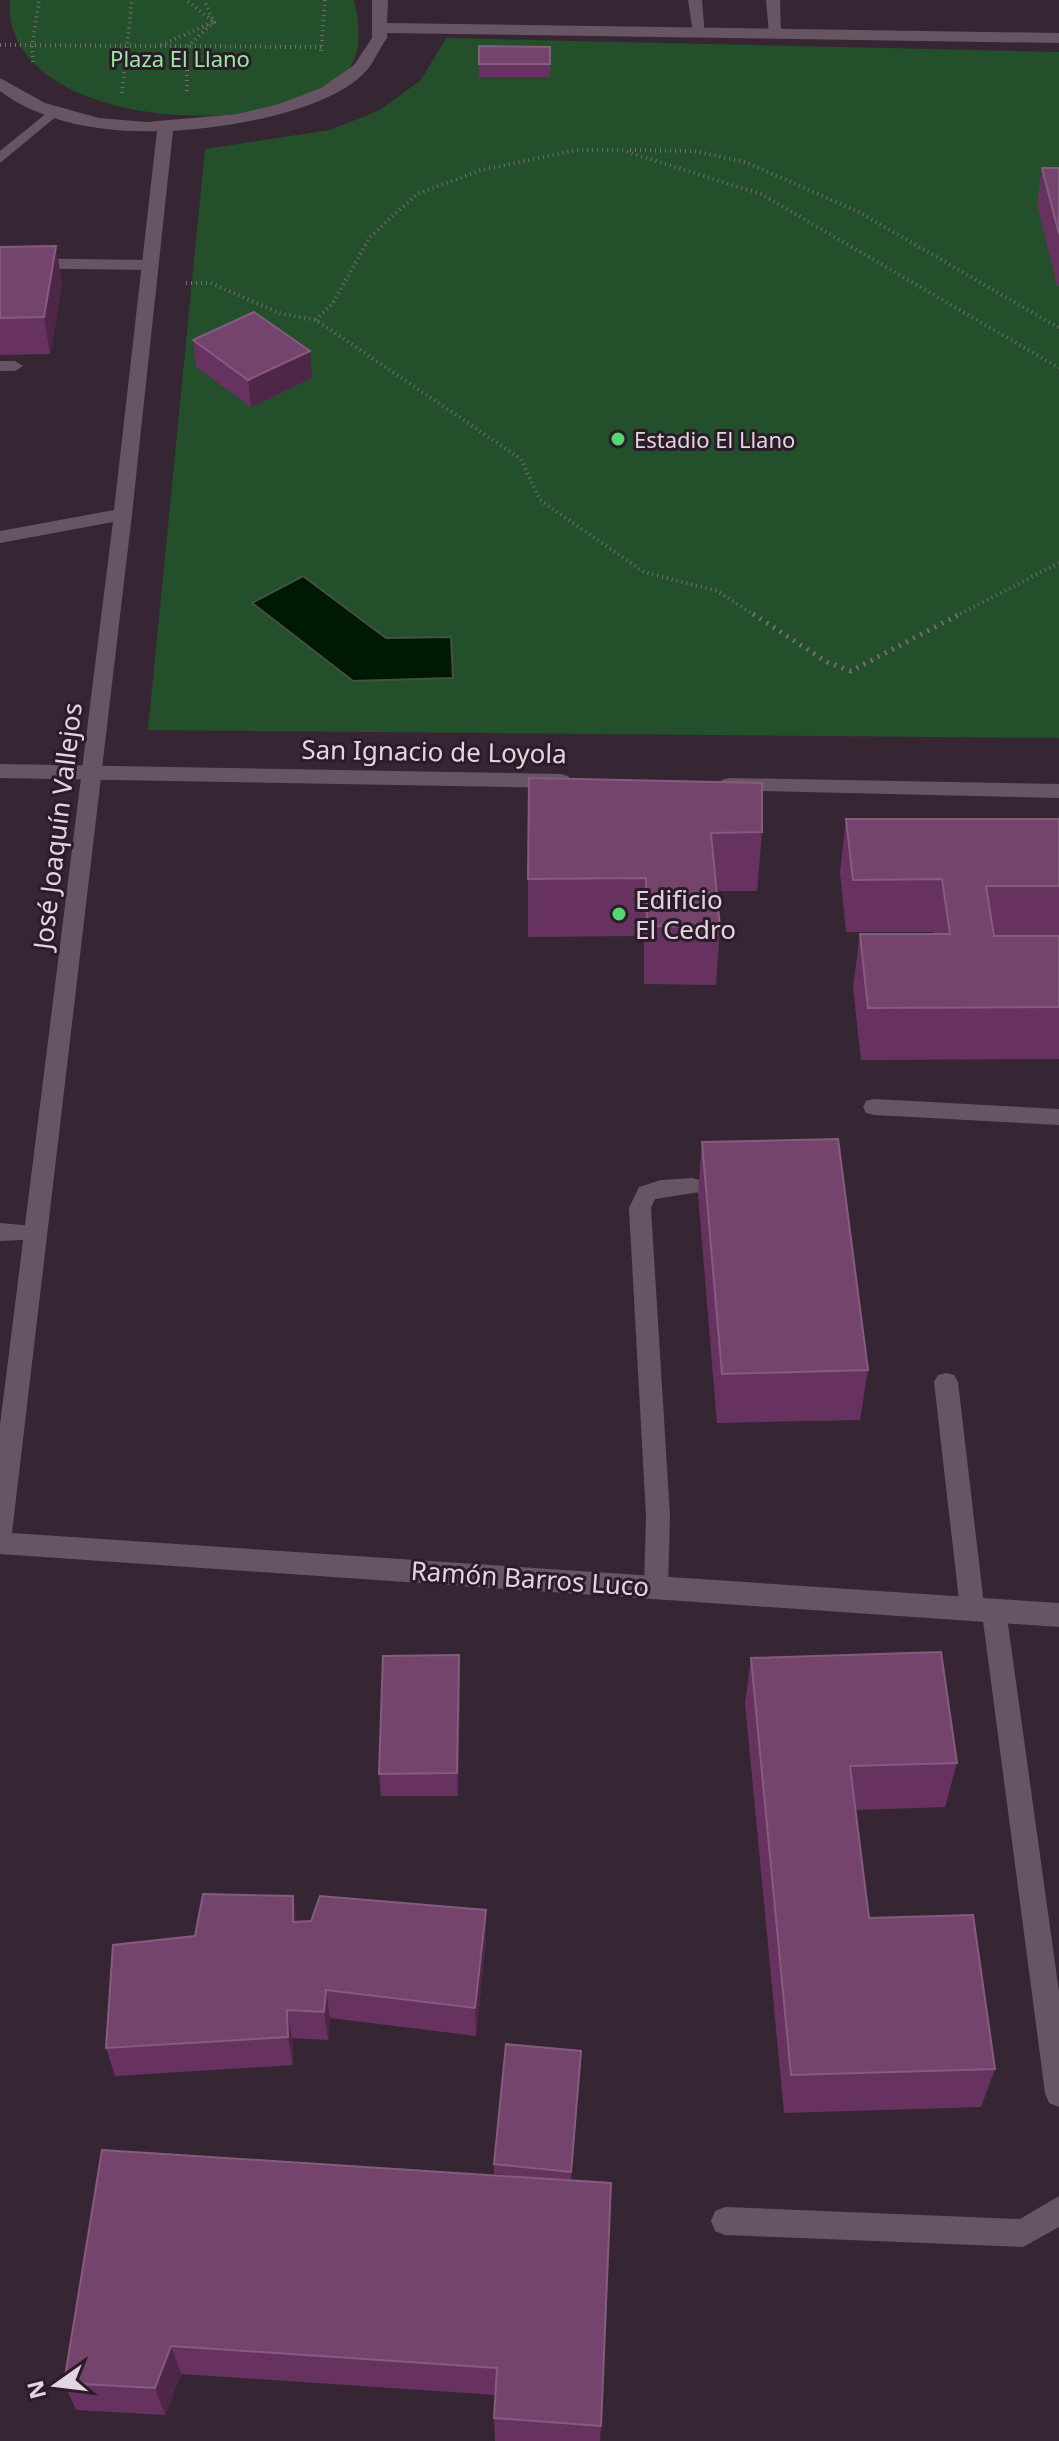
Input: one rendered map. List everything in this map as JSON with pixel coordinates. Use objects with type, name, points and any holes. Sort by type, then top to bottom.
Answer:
[{"type":"street","points":[[0,83],[53,112],[116,125],[165,128],[230,122],[292,106],[342,81],[373,50],[383,28],[380,0]]},
{"type":"street","points":[[383,28],[1059,38]]},
{"type":"street","name":"José Joaquín Vallejos","points":[[0,1530],[123,514],[165,128]]},
{"type":"street","points":[[0,537],[123,514]]},
{"type":"street","name":"San Ignacio de Loyola","points":[[0,771],[583,782]]},
{"type":"street","points":[[710,784],[1059,791]]},
{"type":"street","name":"Ramón Barros Luco","points":[[0,1543],[1059,1615]]},
{"type":"lane","points":[[695,0],[700,33]]},
{"type":"lane","points":[[773,0],[776,34]]},
{"type":"lane","points":[[0,159],[53,112]]},
{"type":"lane","points":[[0,263],[150,274]]},
{"type":"lane","points":[[874,1107],[1059,1117]]},
{"type":"lane","points":[[656,1587],[658,1516],[640,1208],[647,1193],[661,1188],[692,1186]]},
{"type":"lane","points":[[0,1232],[36,1233]]},
{"type":"lane","points":[[946,1382],[1059,2093]]},
{"type":"lane","points":[[725,2221],[1023,2233],[1059,2210]]},
{"type":"path","points":[[39,0],[32,47],[32,60],[39,74]]},
{"type":"path","points":[[132,0],[122,94],[135,94]]},
{"type":"path","points":[[186,0],[214,22]]},
{"type":"path","points":[[204,0],[214,22]]},
{"type":"path","points":[[319,56],[325,0]]},
{"type":"path","points":[[156,47],[214,22]]},
{"type":"path","points":[[174,94],[187,94],[187,47],[214,22]]},
{"type":"path","points":[[0,45],[373,50]]},
{"type":"path","points":[[316,320],[333,303],[370,237],[417,194],[481,170],[577,150],[621,150],[694,151],[745,162],[859,212],[1059,328]]},
{"type":"path","points":[[621,150],[761,194],[1059,368]]},
{"type":"path","points":[[150,274],[211,283],[279,313],[316,320],[521,459],[540,500],[644,572],[717,591],[827,662],[851,671],[1059,563]]},
{"type":"green space","name":"Plaza El Llano","points":[[10,0],[354,0],[359,38],[354,60],[327,88],[281,106],[224,115],[162,114],[103,102],[54,79],[20,45]]},
{"type":"green space","name":"Estadio El Llano","points":[[446,38],[1059,52],[1059,738],[148,730],[205,149],[330,130],[380,110],[421,80]]},
{"type":"shaded area","points":[[303,576],[386,638],[451,637],[453,678],[353,681],[252,603]]},
{"type":"building","points":[[479,46],[550,47],[550,64],[479,64]]},
{"type":"building","points":[[1042,168],[1059,168],[1059,234]]},
{"type":"building","points":[[56,246],[44,317],[0,318],[0,247]]},
{"type":"building","points":[[254,312],[310,351],[248,380],[193,340]]},
{"type":"building","points":[[529,778],[762,783],[762,832],[711,833],[720,927],[647,926],[646,878],[528,879]]},
{"type":"building","points":[[846,819],[1059,819],[1059,886],[986,886],[994,936],[1059,936],[1059,1007],[868,1008],[860,934],[950,934],[942,879],[853,880]]},
{"type":"building","points":[[838,1139],[868,1370],[722,1374],[702,1142]]},
{"type":"building","points":[[941,1652],[957,1763],[850,1766],[869,1918],[973,1915],[995,2069],[791,2075],[751,1658]]},
{"type":"building","points":[[459,1655],[457,1773],[379,1774],[383,1656]]},
{"type":"building","points":[[203,1894],[293,1896],[293,1922],[311,1921],[320,1896],[486,1910],[475,2008],[326,1990],[324,2012],[287,2010],[288,2037],[106,2048],[113,1945],[195,1936]]},
{"type":"building","points":[[506,2044],[581,2051],[571,2172],[494,2164]]},
{"type":"building","points":[[102,2150],[611,2183],[601,2426],[494,2418],[497,2368],[171,2346],[155,2388],[64,2383]]},
{"type":"place","name":"Estadio El Llano","points":[[618,439]]},
{"type":"place","name":"Edificio El Cedro","points":[[619,914]]}]
